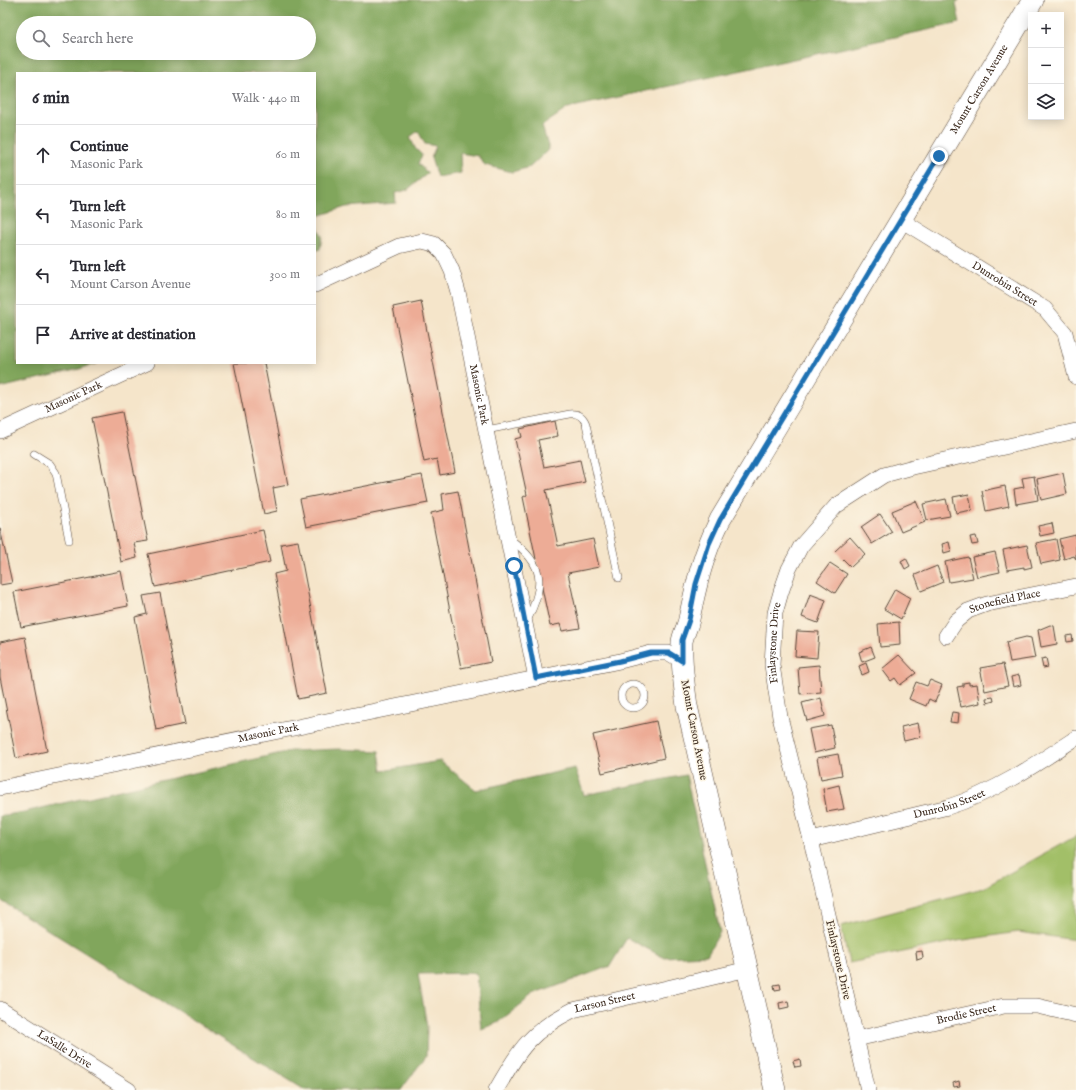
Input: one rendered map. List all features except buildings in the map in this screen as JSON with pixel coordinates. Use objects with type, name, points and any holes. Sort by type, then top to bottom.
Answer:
[{"type":"main road","name":"Mount Carson Avenue","points":[[775,1090],[687,706],[682,661],[682,640],[689,620],[696,584],[709,544],[720,520],[1033,0]]},
{"type":"street","name":"Dunrobin Street","points":[[901,220],[1045,309],[1065,333],[1076,376]]},
{"type":"street","name":"Masonic Park","points":[[316,285],[409,243],[428,242],[440,248],[449,262],[456,282],[536,678]]},
{"type":"street","name":"Masonic Park","points":[[0,431],[145,364]]},
{"type":"street","name":"Finlaystone Drive","points":[[868,1090],[811,840],[780,717],[772,665],[775,613],[788,569],[801,546],[836,506],[884,475],[913,467],[1076,431]]},
{"type":"street","name":"Stonefield Place","points":[[946,636],[956,621],[968,610],[987,604],[1076,586]]},
{"type":"street","name":"Masonic Park","points":[[0,788],[620,661],[651,653],[669,653],[682,661]]},
{"type":"street","name":"Dunrobin Street","points":[[811,840],[968,801],[989,791],[1076,738]]},
{"type":"street","name":"Larson Street","points":[[496,1090],[515,1057],[529,1040],[550,1021],[573,1010],[748,969]]},
{"type":"street","name":"Brodie Street","points":[[856,1039],[1004,1006],[1037,1006],[1076,1015]]},
{"type":"street","name":"LaSalle Drive","points":[[0,1009],[130,1090]]},
{"type":"lane","points":[[486,430],[570,414],[577,414],[583,418],[586,424],[620,578]]},
{"type":"lane","points":[[34,454],[50,464],[56,473],[70,540]]},
{"type":"lane","points":[[508,537],[531,558],[539,578],[537,599],[525,625]]},
{"type":"green space","points":[[0,0],[959,0],[956,4],[960,23],[568,108],[542,126],[549,149],[530,167],[512,172],[485,165],[478,156],[460,153],[461,173],[437,177],[431,158],[436,146],[425,144],[418,131],[410,137],[415,148],[422,155],[418,164],[428,173],[407,190],[395,193],[396,203],[346,207],[316,217],[316,72],[16,72],[16,364],[95,364],[0,388]]},
{"type":"green space","points":[[316,223],[322,236],[320,249],[316,251]]},
{"type":"green space","points":[[339,749],[379,751],[382,771],[440,761],[476,790],[575,768],[584,795],[686,775],[720,932],[707,955],[663,957],[627,938],[610,966],[533,995],[497,1023],[481,1029],[476,973],[418,974],[427,1027],[426,1056],[401,1090],[305,1090],[0,900],[0,816],[24,812],[290,751]]},
{"type":"green space","points":[[1076,836],[1076,940],[1018,932],[957,941],[849,963],[841,926],[983,888]]},
{"type":"route","points":[[514,566],[536,678],[620,661],[651,653],[669,653],[682,661],[682,640],[689,620],[701,564],[720,520],[939,156]]}]
